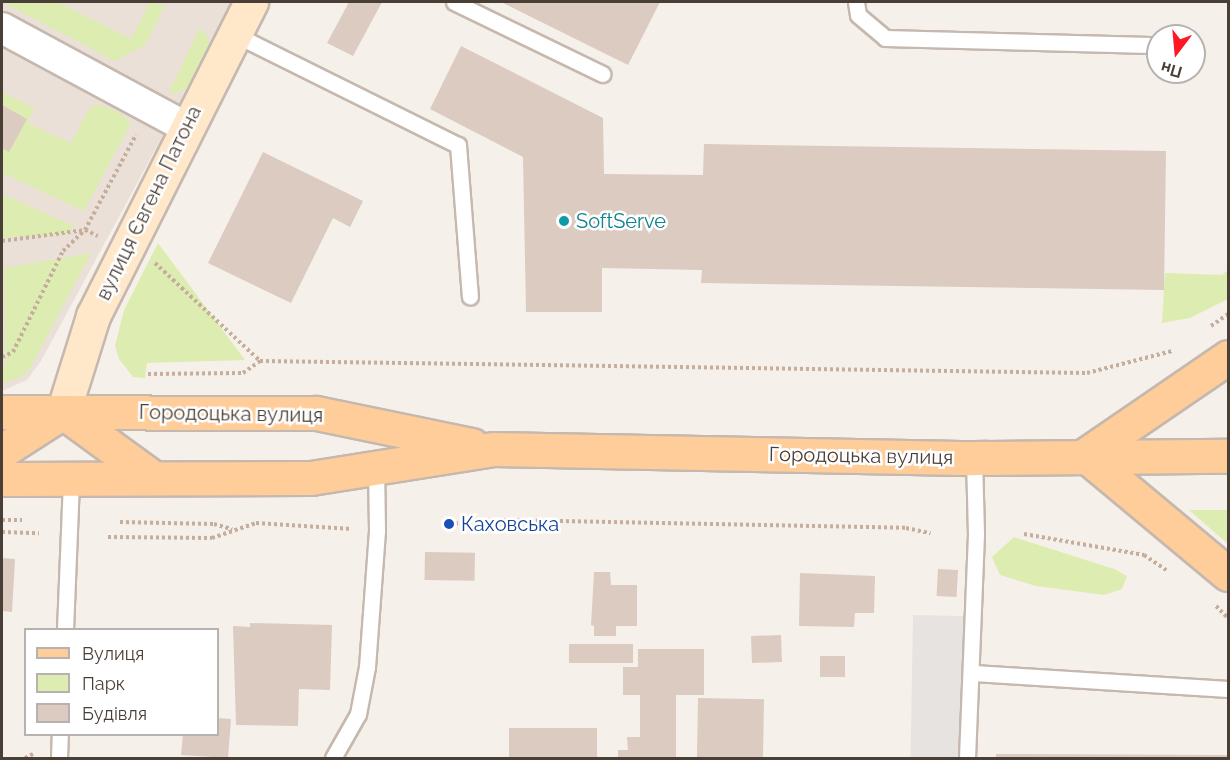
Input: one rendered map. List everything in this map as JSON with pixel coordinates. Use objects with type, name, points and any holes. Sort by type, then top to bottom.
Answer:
[{"type":"main road","points":[[1228,357],[1085,455],[1228,574]]},
{"type":"main road","name":"Городоцька вулиця","points":[[2,412],[316,413],[494,449]]},
{"type":"main road","points":[[2,451],[63,412],[152,477]]},
{"type":"main road","name":"Городоцька вулиця","points":[[2,479],[311,478],[494,449],[974,458],[1085,455],[1228,456]]},
{"type":"street","name":"вулиця Євгена Патона","points":[[63,412],[93,316],[186,127],[251,2]]},
{"type":"street","points":[[2,28],[186,127]]},
{"type":"lane","points":[[454,2],[602,74]]},
{"type":"lane","points":[[856,2],[858,15],[885,38],[1146,45]]},
{"type":"lane","points":[[234,34],[458,145],[470,297]]},
{"type":"lane","points":[[967,759],[973,673],[974,458]]},
{"type":"lane","points":[[333,759],[358,714],[367,667],[377,530],[376,468]]},
{"type":"lane","points":[[64,628],[71,478]]},
{"type":"lane","points":[[973,673],[1228,689]]},
{"type":"lane","points":[[59,759],[60,736]]},
{"type":"path","points":[[2,357],[13,352],[63,251],[85,230],[150,108]]},
{"type":"path","points":[[2,242],[85,230]]},
{"type":"path","points":[[147,255],[260,361]]},
{"type":"path","points":[[148,374],[243,373],[260,361],[1087,373],[1170,352]]},
{"type":"path","points":[[2,520],[22,520]]},
{"type":"path","points":[[449,524],[518,520],[906,528],[930,533]]},
{"type":"path","points":[[120,522],[214,524],[234,530]]},
{"type":"path","points":[[108,537],[212,538],[256,523],[352,529]]},
{"type":"path","points":[[2,532],[39,533]]},
{"type":"path","points":[[1024,534],[1125,553]]},
{"type":"shaded area","points":[[2,2],[235,2],[41,361],[27,380],[2,391]]},
{"type":"shaded area","points":[[913,615],[964,616],[962,758],[911,758]]},
{"type":"green space","points":[[2,2],[57,2],[131,39],[150,2],[165,6],[145,45],[115,61]]},
{"type":"green space","points":[[200,27],[209,39],[208,46],[186,90],[168,94]]},
{"type":"green space","points":[[2,92],[34,108],[28,123],[71,143],[89,109],[96,104],[117,111],[131,123],[84,211],[2,173],[2,148],[9,152],[26,119],[2,105]]},
{"type":"green space","points":[[2,194],[74,226],[68,234],[2,238]]},
{"type":"green space","points":[[158,243],[245,360],[147,363],[145,378],[133,377],[119,359],[115,346],[124,310]]},
{"type":"green space","points":[[91,253],[30,368],[22,376],[2,384],[2,366],[6,366],[4,268]]},
{"type":"green space","points":[[1228,270],[1228,299],[1190,318],[1162,323],[1165,273],[1222,275]]},
{"type":"green space","points":[[1189,510],[1228,510],[1228,544]]},
{"type":"green space","points":[[1014,537],[1114,569],[1127,576],[1122,589],[1104,595],[1036,586],[1000,575],[992,557]]},
{"type":"building","points":[[349,2],[382,2],[353,56],[327,43]]},
{"type":"building","points":[[501,2],[660,2],[628,65]]},
{"type":"building","points":[[461,46],[603,118],[604,174],[703,175],[704,144],[1166,151],[1164,290],[701,283],[702,270],[602,268],[602,312],[526,312],[523,157],[430,109]]},
{"type":"building","points":[[2,105],[27,119],[9,152],[2,148]]},
{"type":"building","points":[[263,152],[363,201],[350,227],[333,218],[291,303],[208,263]]},
{"type":"building","points":[[425,552],[475,553],[475,581],[425,580]]},
{"type":"building","points":[[2,558],[15,559],[12,612],[2,611]]},
{"type":"building","points":[[938,569],[958,570],[957,597],[937,596]]},
{"type":"building","points":[[594,572],[610,572],[611,585],[637,585],[637,626],[616,626],[616,636],[594,636],[594,626],[591,625]]},
{"type":"building","points":[[800,573],[875,576],[874,613],[855,613],[854,627],[799,626]]},
{"type":"building","points":[[250,623],[332,625],[330,690],[299,689],[298,726],[236,725],[233,626],[250,627]]},
{"type":"building","points":[[781,635],[782,662],[752,663],[751,636]]},
{"type":"building","points":[[569,644],[633,644],[633,663],[569,663]]},
{"type":"building","points":[[638,649],[704,649],[704,695],[676,695],[676,758],[618,758],[618,750],[628,750],[627,737],[640,737],[640,695],[623,695],[623,667],[638,667]]},
{"type":"building","points":[[820,656],[845,656],[845,677],[820,677]]},
{"type":"building","points":[[698,698],[764,699],[763,758],[697,758]]},
{"type":"building","points":[[219,718],[231,719],[228,758],[181,755],[183,736],[219,736]]},
{"type":"building","points":[[509,728],[597,728],[597,758],[509,758]]},
{"type":"building","points":[[996,754],[1228,755],[1228,758],[996,758]]},
{"type":"place","name":"SoftServe","points":[[564,221]]},
{"type":"place","name":"Каховська","points":[[449,524]]}]
